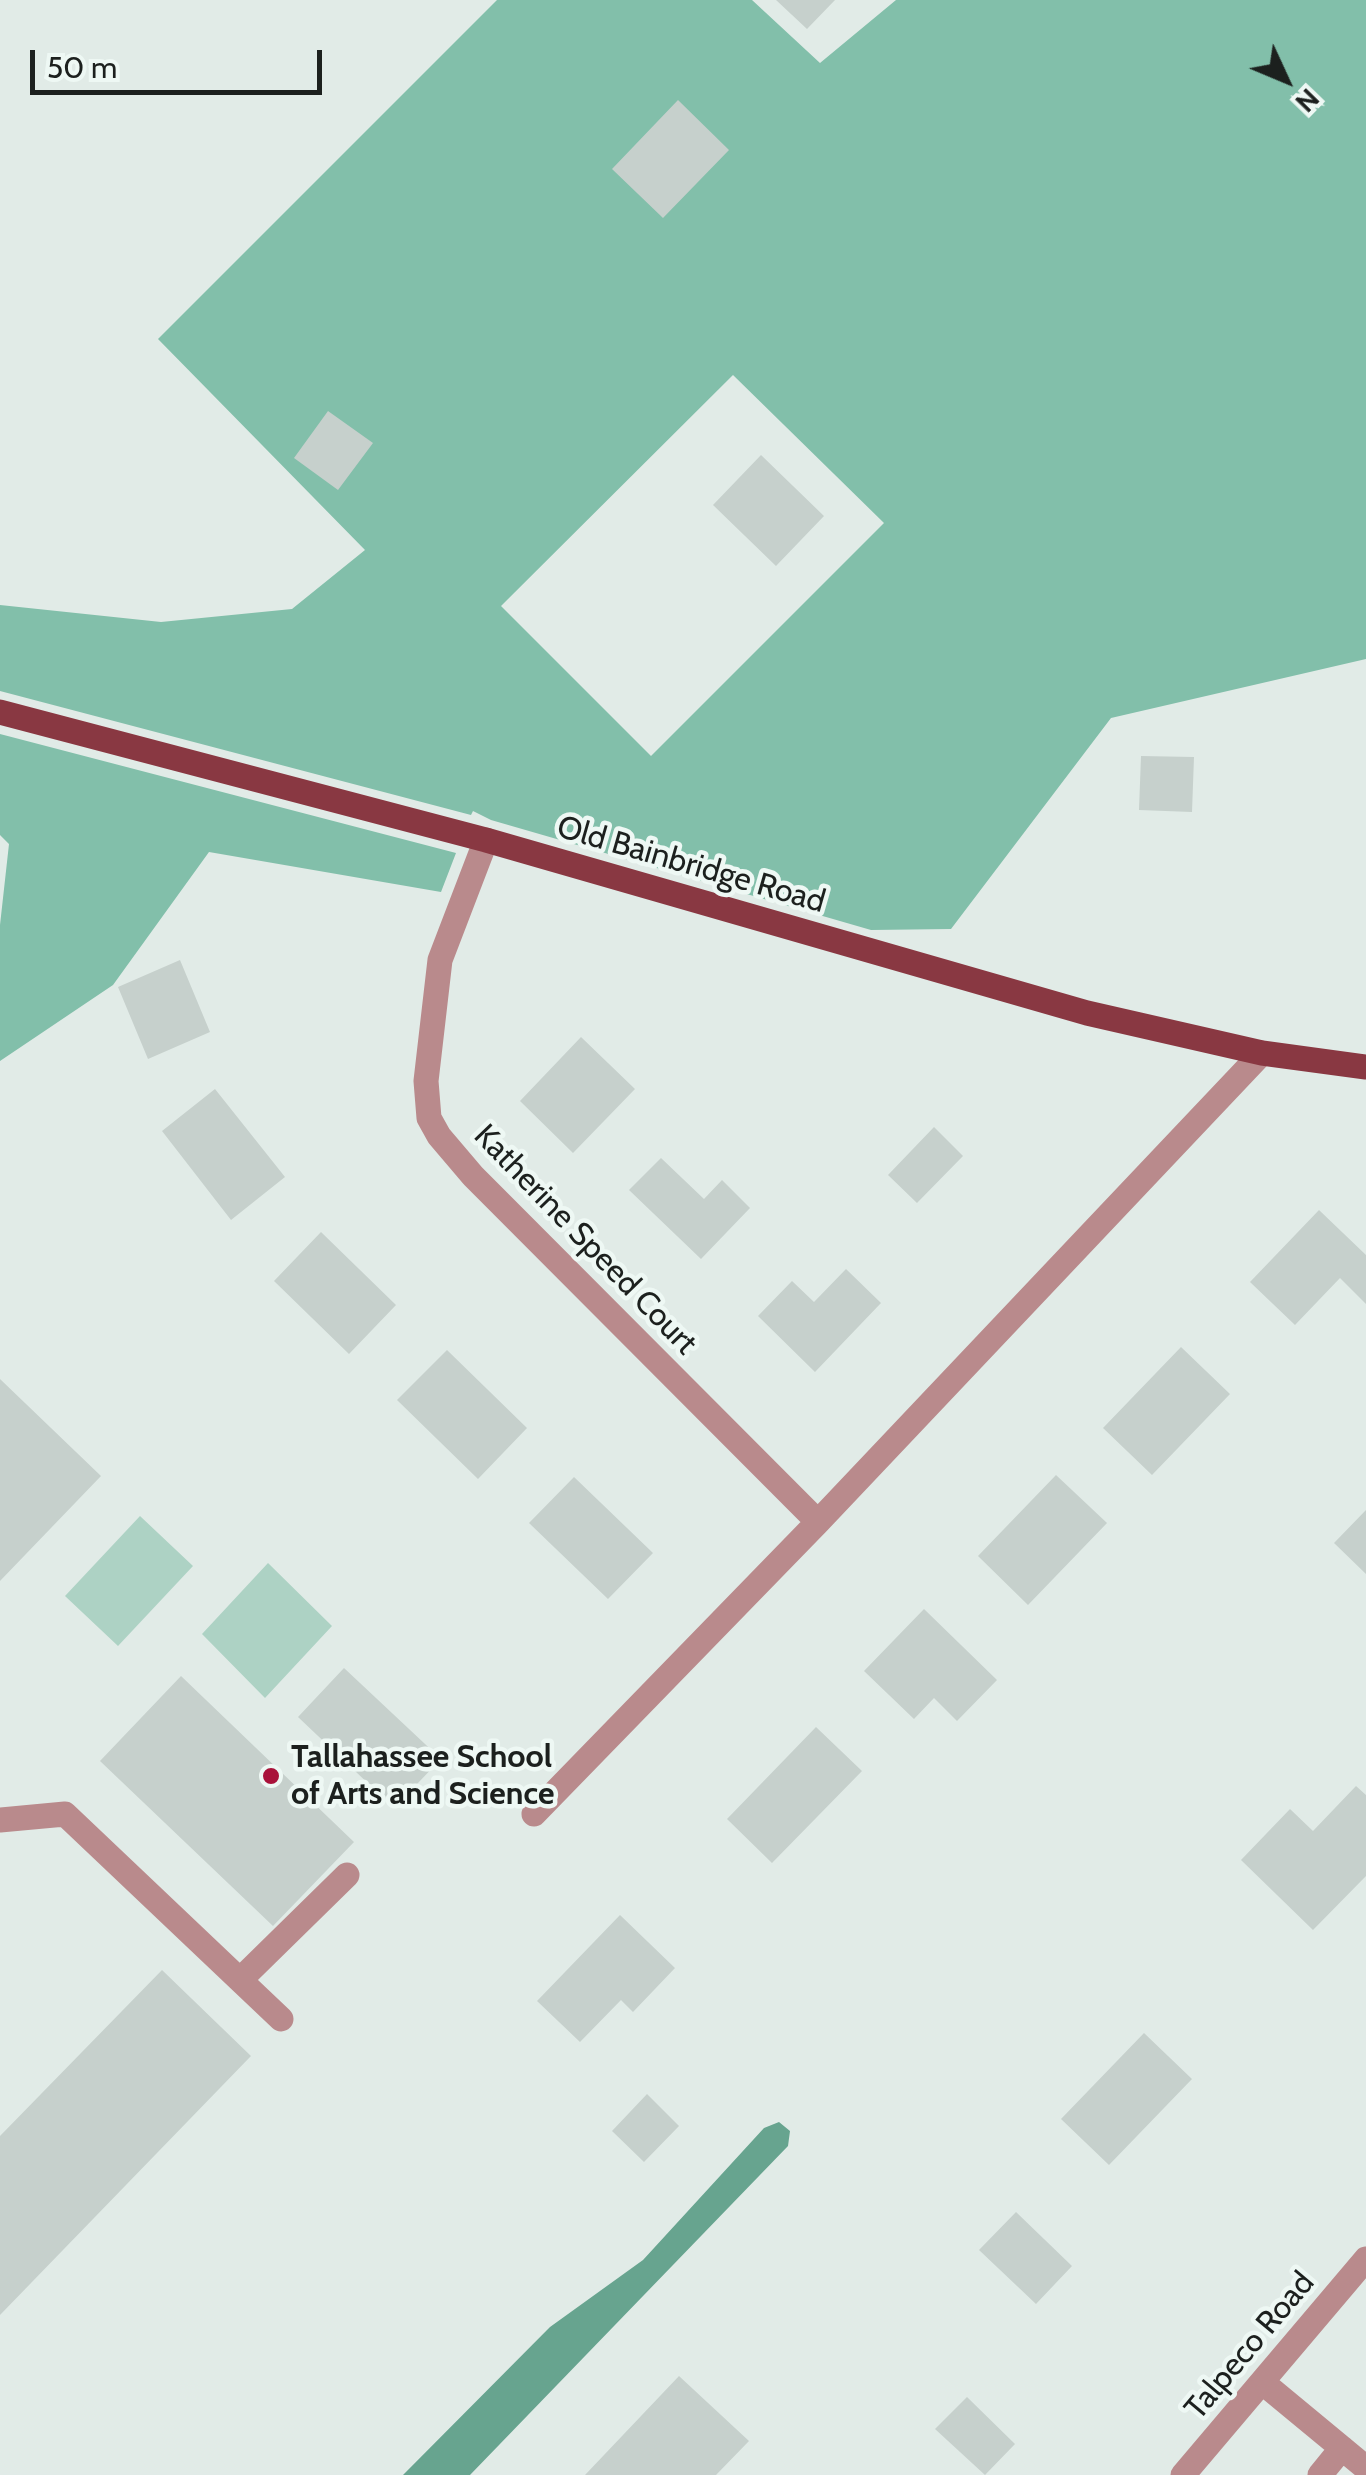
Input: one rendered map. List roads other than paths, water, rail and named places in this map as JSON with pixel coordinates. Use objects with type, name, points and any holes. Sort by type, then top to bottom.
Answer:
[{"type":"main road","name":"Old Bainbridge Road","points":[[0,712],[486,840],[1070,1008],[1262,1053],[1366,1067]]},
{"type":"street","name":"Katherine Speed Court","points":[[486,840],[440,960],[426,1081],[429,1118],[473,1176],[818,1522]]},
{"type":"street","points":[[534,1814],[818,1522],[1262,1053]]},
{"type":"street","points":[[0,1820],[65,1814],[282,2019]]},
{"type":"street","points":[[241,1979],[347,1876]]},
{"type":"street","name":"Talpeco Road","points":[[1183,2475],[1366,2259]]},
{"type":"street","points":[[1262,2382],[1366,2468]]},
{"type":"street","points":[[1320,2475],[1342,2448]]},
{"type":"place","name":"Tallahassee School of Arts and Science","points":[[271,1776]]}]
